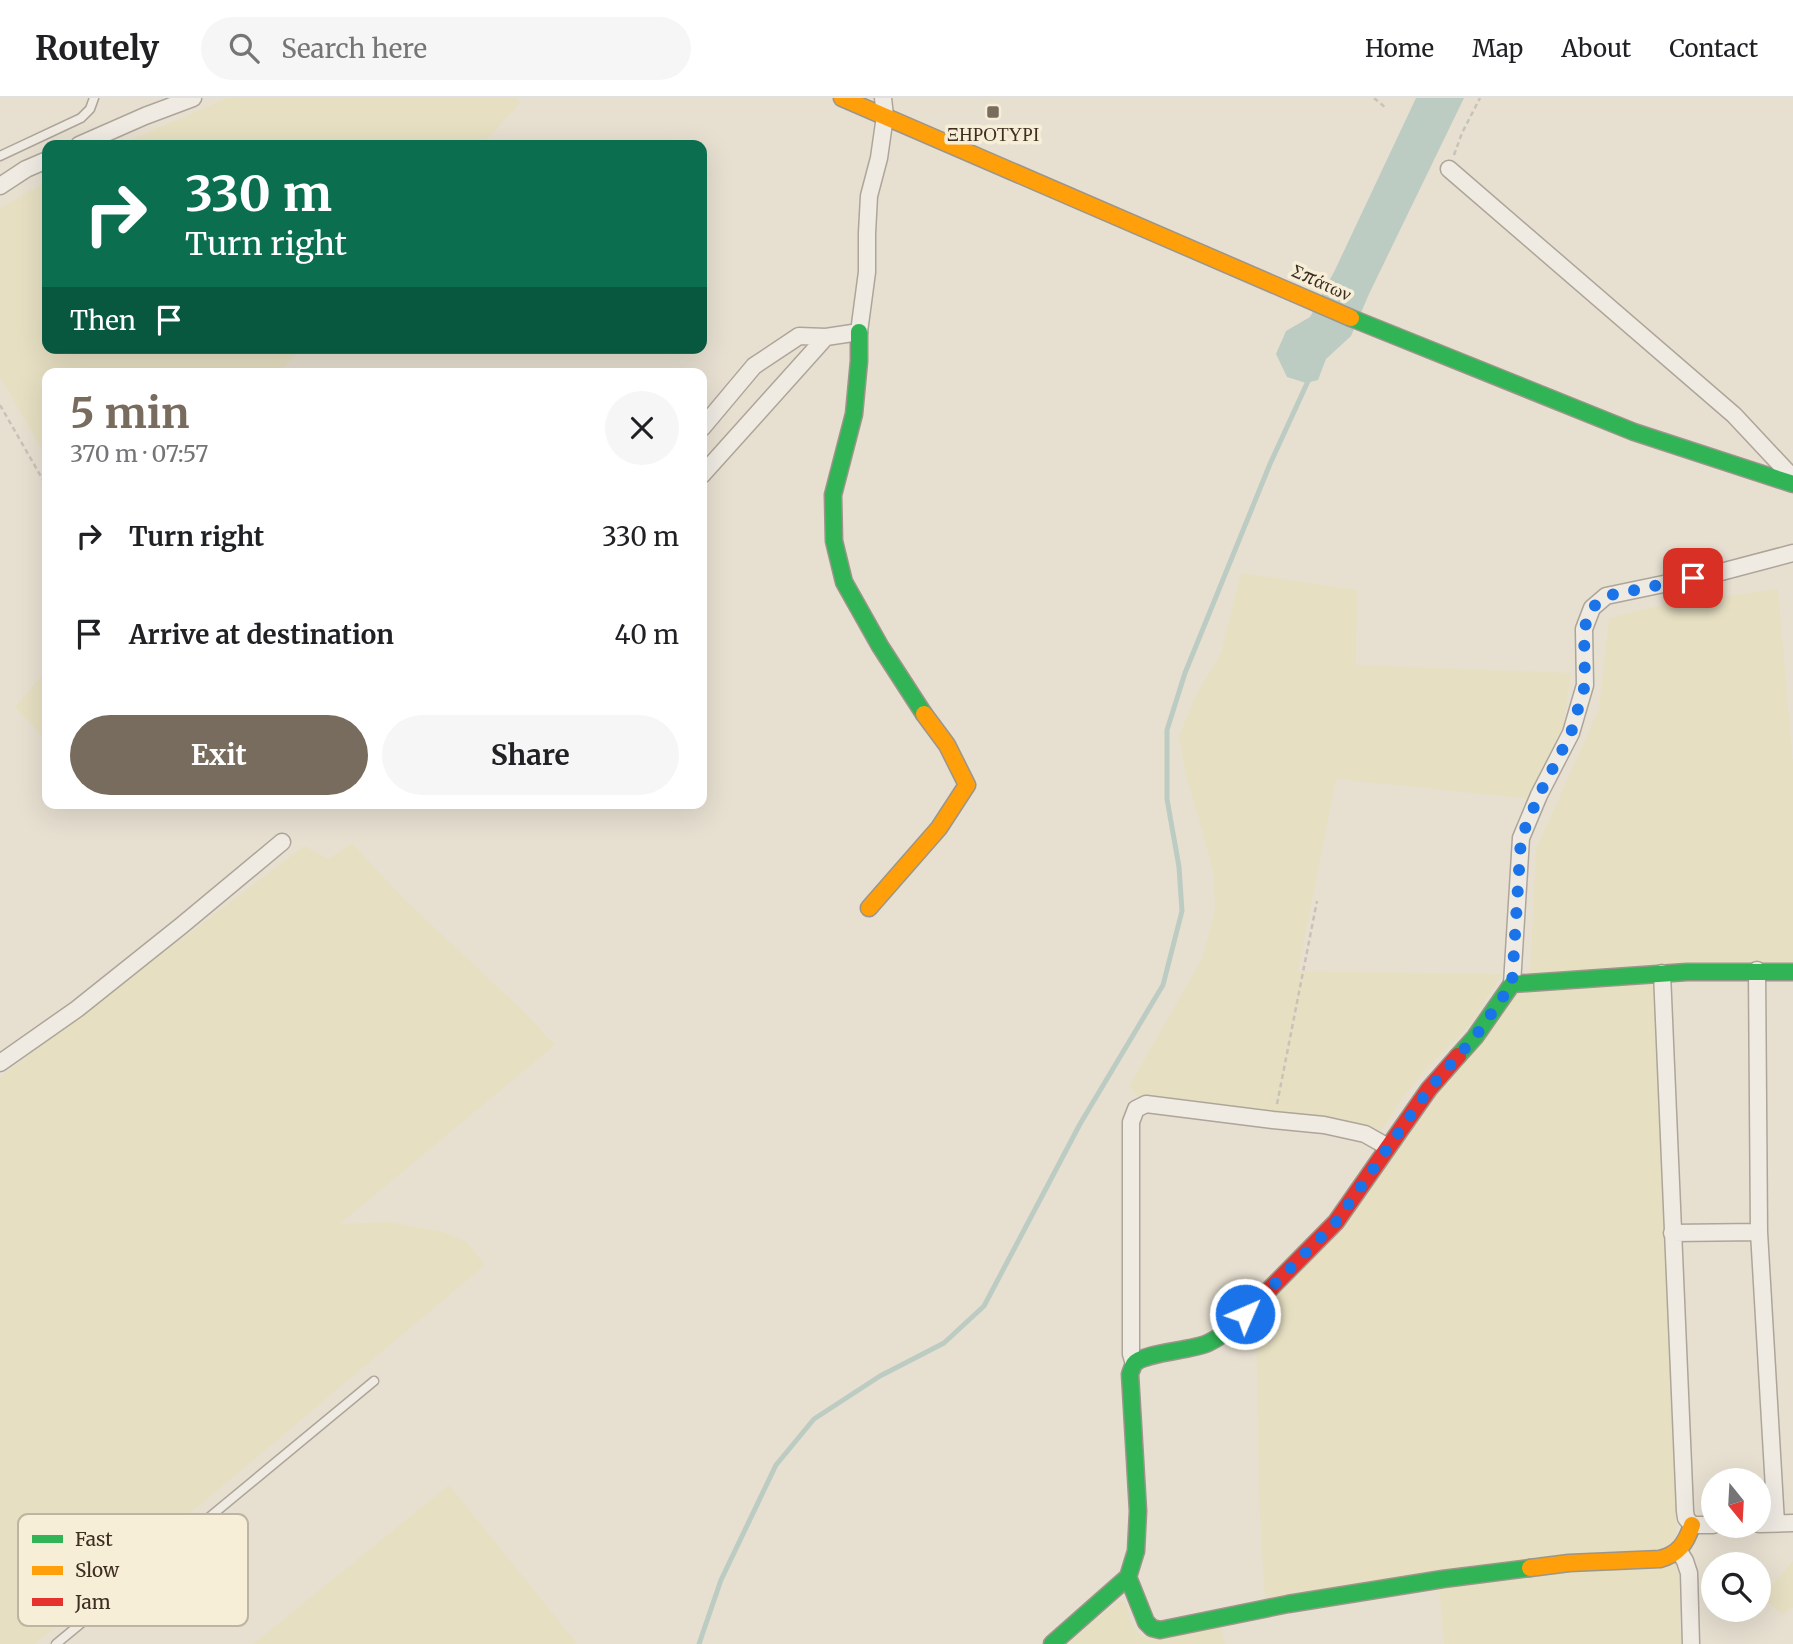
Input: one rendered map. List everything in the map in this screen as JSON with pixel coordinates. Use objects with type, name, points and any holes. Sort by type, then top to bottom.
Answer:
[{"type":"street","points":[[90,140],[193,98]]},
{"type":"street","name":"Σπάτων","points":[[842,98],[1380,330],[1634,432],[1793,481]]},
{"type":"street","points":[[869,908],[939,828],[967,785],[947,745],[880,646],[844,582],[834,541],[833,495],[854,414],[859,332],[867,272],[869,196],[879,158],[885,116],[883,98]]},
{"type":"street","points":[[0,186],[42,162]]},
{"type":"street","points":[[1449,169],[1734,415],[1793,481]]},
{"type":"street","points":[[707,422],[754,366],[799,336],[826,337],[859,332]]},
{"type":"street","points":[[707,469],[826,337]]},
{"type":"street","points":[[1052,1644],[1128,1577],[1136,1551],[1138,1511],[1130,1374],[1134,1364],[1145,1357],[1195,1348],[1227,1332],[1336,1222],[1429,1089],[1475,1037],[1512,984],[1521,838],[1539,795],[1571,733],[1585,685],[1584,629],[1592,608],[1606,596],[1721,572],[1793,553]]},
{"type":"street","points":[[0,1062],[77,1009],[282,842]]},
{"type":"street","points":[[1512,984],[1662,973],[1756,970],[1793,972]]},
{"type":"street","points":[[1756,970],[1759,1232],[1776,1523]]},
{"type":"street","points":[[1662,973],[1685,1511],[1686,1518],[1692,1525],[1701,1525]]},
{"type":"street","points":[[1134,1364],[1131,1354],[1131,1122],[1136,1109],[1146,1104],[1324,1125],[1365,1135],[1388,1147]]},
{"type":"street","points":[[1672,1233],[1759,1232]]},
{"type":"street","points":[[1771,1523],[1793,1523]]},
{"type":"street","points":[[1128,1577],[1146,1622],[1152,1628],[1160,1630],[1288,1604],[1443,1579],[1569,1563],[1660,1559],[1679,1551],[1692,1525]]},
{"type":"street","points":[[1679,1551],[1689,1573],[1691,1644]]},
{"type":"lane","points":[[0,156],[81,118],[90,109],[94,98]]},
{"type":"lane","points":[[213,1514],[374,1381]]},
{"type":"lane","points":[[56,1644],[78,1626]]},
{"type":"path","points":[[1374,98],[1386,108]]},
{"type":"path","points":[[1449,169],[1462,133],[1480,98]]},
{"type":"path","points":[[0,405],[42,478]]},
{"type":"path","points":[[1273,1120],[1317,901]]},
{"type":"shaded area","points":[[228,98],[518,98],[520,103],[487,140],[130,140]]},
{"type":"shaded area","points":[[1416,98],[1464,98],[1351,336],[1326,359],[1318,380],[1306,383],[1287,377],[1276,354],[1286,331],[1310,317]]},
{"type":"shaded area","points":[[42,184],[42,354],[296,354],[283,368],[42,368],[42,449],[0,377],[0,208]]},
{"type":"shaded area","points":[[1241,573],[1357,590],[1356,665],[1571,673],[1563,729],[1530,799],[1336,779],[1298,971],[1502,974],[1469,1026],[1425,1070],[1379,1134],[1138,1097],[1129,1086],[1202,959],[1215,910],[1213,870],[1185,771],[1179,736],[1195,697],[1221,653]]},
{"type":"shaded area","points":[[1778,589],[1793,764],[1793,963],[1656,966],[1681,1644],[1444,1644],[1438,1576],[1265,1600],[1259,1500],[1256,1315],[1412,1116],[1530,975],[1536,849],[1599,709],[1609,618],[1666,604]]},
{"type":"shaded area","points":[[42,676],[42,736],[15,707]]},
{"type":"shaded area","points":[[352,843],[403,898],[522,1010],[555,1045],[340,1224],[390,1222],[443,1232],[466,1241],[485,1265],[189,1514],[18,1514],[18,1626],[56,1626],[35,1644],[0,1644],[0,1077],[304,846],[328,859]]},
{"type":"shaded area","points":[[449,1485],[576,1642],[574,1644],[253,1644]]},
{"type":"shaded area","points":[[1793,1561],[1793,1607],[1783,1615],[1771,1605],[1771,1586]]},
{"type":"shaded area","points":[[1119,1600],[1126,1603],[1130,1620],[1138,1633],[1147,1638],[1221,1625],[1225,1644],[1067,1644]]},
{"type":"waterway","points":[[699,1644],[721,1580],[776,1465],[814,1419],[880,1376],[944,1343],[984,1306],[1080,1124],[1163,985],[1182,911],[1179,867],[1167,799],[1167,730],[1185,673],[1270,464],[1309,379]]},
{"type":"traffic: fast","points":[[1351,318],[1634,432],[1793,484]]},
{"type":"traffic: fast","points":[[859,332],[854,414],[833,495],[834,541],[844,582],[880,646],[924,714]]},
{"type":"traffic: fast","points":[[1458,1056],[1475,1037],[1512,984],[1687,972],[1793,972]]},
{"type":"traffic: fast","points":[[1052,1644],[1128,1577],[1136,1551],[1138,1511],[1130,1374],[1134,1364],[1157,1354],[1208,1343],[1227,1331],[1255,1304]]},
{"type":"traffic: fast","points":[[1128,1577],[1146,1622],[1152,1628],[1160,1630],[1288,1604],[1530,1568]]},
{"type":"traffic: slow","points":[[842,98],[1351,318]]},
{"type":"traffic: slow","points":[[869,908],[939,828],[967,785],[947,745],[924,714]]},
{"type":"traffic: slow","points":[[1530,1568],[1569,1563],[1660,1559],[1681,1547],[1692,1525]]},
{"type":"traffic: jam","points":[[1255,1304],[1336,1222],[1429,1089],[1458,1056]]},
{"type":"place","name":"ΞΗΡΟΤΥΡΙ","points":[[993,112]]},
{"type":"route","points":[[1245,1314],[1336,1222],[1429,1089],[1475,1037],[1512,984],[1521,838],[1539,795],[1571,733],[1585,685],[1584,629],[1592,608],[1606,596],[1693,578]]}]
